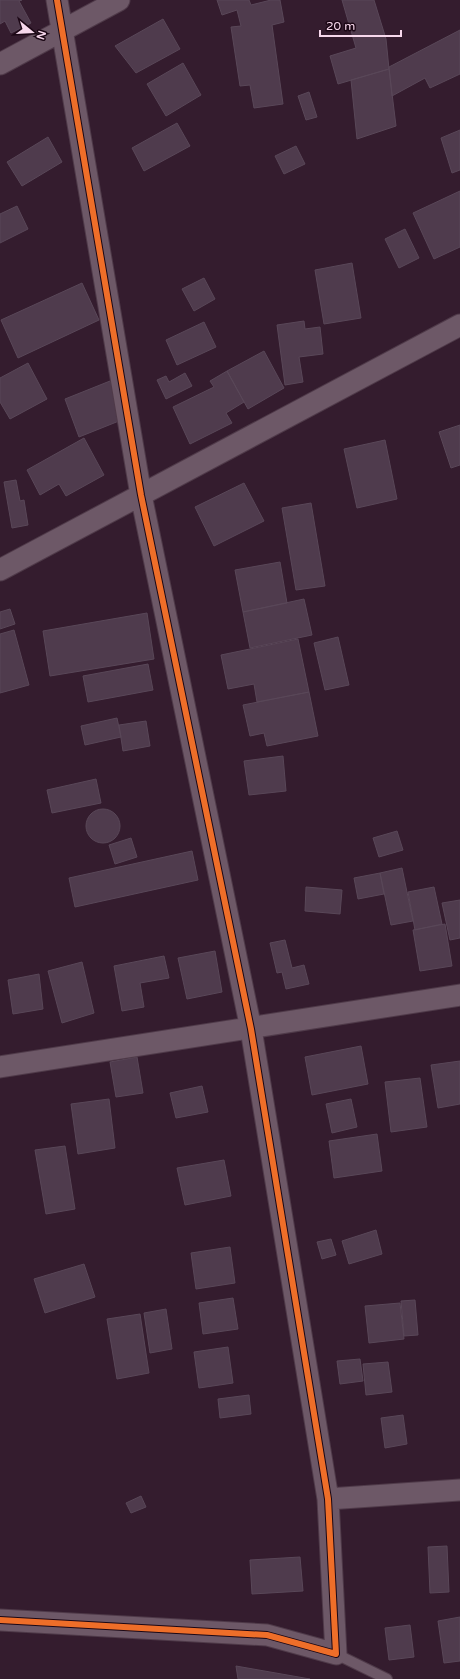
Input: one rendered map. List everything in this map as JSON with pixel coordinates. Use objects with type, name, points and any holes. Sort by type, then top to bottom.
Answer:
[{"type":"street","points":[[0,1620],[267,1635],[336,1654],[328,1500],[251,1029],[141,495],[57,0]]},
{"type":"street","points":[[0,64],[118,0]]},
{"type":"street","points":[[0,570],[460,325]]},
{"type":"street","points":[[0,1067],[251,1029],[460,995]]},
{"type":"street","points":[[328,1500],[460,1490]]},
{"type":"lane","points":[[336,1654],[387,1679]]},
{"type":"building","points":[[0,0],[22,0],[19,1],[31,23],[11,33],[5,21],[0,24]]},
{"type":"building","points":[[217,0],[249,0],[251,5],[271,0],[280,0],[284,22],[272,25],[283,104],[254,108],[250,85],[240,86],[231,27],[241,26],[237,10],[222,15]]},
{"type":"building","points":[[342,0],[374,0],[386,39],[389,69],[338,84],[330,56],[356,48]]},
{"type":"building","points":[[163,19],[180,49],[136,73],[115,46]]},
{"type":"building","points":[[460,30],[460,74],[430,88],[425,78],[392,96],[389,67]]},
{"type":"building","points":[[183,63],[201,95],[166,116],[147,84]]},
{"type":"building","points":[[389,69],[396,126],[357,139],[351,80]]},
{"type":"building","points":[[309,92],[317,117],[306,120],[298,96]]},
{"type":"building","points":[[177,123],[190,146],[144,171],[132,148]]},
{"type":"building","points":[[460,130],[460,170],[452,173],[441,138]]},
{"type":"building","points":[[48,137],[62,162],[22,186],[7,162]]},
{"type":"building","points":[[296,146],[305,164],[284,174],[275,156]]},
{"type":"building","points":[[460,191],[460,247],[434,259],[413,213]]},
{"type":"building","points":[[17,206],[28,229],[0,243],[0,214]]},
{"type":"building","points":[[405,229],[419,258],[399,268],[385,239]]},
{"type":"building","points":[[352,263],[361,318],[324,324],[315,270]]},
{"type":"building","points":[[204,278],[215,299],[194,311],[182,289]]},
{"type":"building","points":[[82,283],[99,320],[18,358],[1,320]]},
{"type":"building","points":[[304,321],[305,329],[320,327],[323,354],[299,357],[303,382],[285,385],[277,325]]},
{"type":"building","points":[[204,322],[216,347],[177,365],[166,340]]},
{"type":"building","points":[[264,351],[284,388],[248,409],[227,371]]},
{"type":"building","points":[[28,363],[47,399],[10,419],[0,402],[0,378]]},
{"type":"building","points":[[227,371],[244,402],[226,413],[232,423],[190,444],[173,407],[214,387],[210,381]]},
{"type":"building","points":[[185,373],[192,386],[166,399],[157,380],[166,376],[169,382]]},
{"type":"building","points":[[110,381],[124,419],[79,437],[65,399]]},
{"type":"building","points":[[460,425],[460,465],[451,468],[439,432]]},
{"type":"building","points":[[84,438],[104,475],[66,496],[59,484],[40,495],[27,470]]},
{"type":"building","points":[[385,440],[397,499],[357,508],[344,449]]},
{"type":"building","points":[[16,480],[20,501],[24,500],[28,525],[12,528],[4,482]]},
{"type":"building","points":[[244,483],[264,521],[214,546],[195,507]]},
{"type":"building","points":[[311,503],[325,586],[296,590],[282,508]]},
{"type":"building","points":[[280,562],[287,603],[243,612],[235,570]]},
{"type":"building","points":[[304,599],[312,635],[250,648],[243,612]]},
{"type":"building","points":[[10,609],[15,624],[0,629],[0,612]]},
{"type":"building","points":[[147,613],[154,659],[50,676],[43,631]]},
{"type":"building","points":[[14,630],[29,685],[0,693],[0,634]]},
{"type":"building","points":[[338,637],[349,685],[325,690],[314,643]]},
{"type":"building","points":[[298,639],[309,692],[257,702],[254,684],[228,689],[221,655]]},
{"type":"building","points":[[148,664],[153,690],[88,702],[83,676]]},
{"type":"building","points":[[309,692],[318,736],[267,746],[264,733],[250,736],[243,705]]},
{"type":"building","points":[[117,718],[121,737],[85,745],[81,726]]},
{"type":"building","points":[[146,721],[150,746],[123,751],[119,725]]},
{"type":"building","points":[[283,756],[286,791],[249,795],[244,761]]},
{"type":"building","points":[[96,779],[101,803],[52,813],[47,790]]},
{"type":"building","points":[[103,809],[115,814],[120,826],[115,838],[103,843],[91,838],[86,826],[91,814]]},
{"type":"building","points":[[397,831],[403,850],[379,857],[373,838]]},
{"type":"building","points":[[131,838],[137,857],[115,864],[109,845]]},
{"type":"building","points":[[192,851],[198,880],[75,907],[69,878]]},
{"type":"building","points":[[402,868],[413,921],[391,925],[380,873]]},
{"type":"building","points":[[380,873],[384,894],[358,899],[354,878]]},
{"type":"building","points":[[306,887],[342,890],[340,914],[305,911]]},
{"type":"building","points":[[434,887],[442,924],[415,930],[408,892]]},
{"type":"building","points":[[460,900],[460,938],[450,940],[442,903]]},
{"type":"building","points":[[445,924],[452,966],[420,971],[413,930]]},
{"type":"building","points":[[285,940],[292,968],[304,965],[309,984],[286,989],[282,972],[277,973],[270,943]]},
{"type":"building","points":[[215,951],[222,992],[187,999],[178,958]]},
{"type":"building","points":[[164,956],[169,978],[140,983],[144,1007],[122,1011],[114,966]]},
{"type":"building","points":[[82,962],[94,1013],[62,1023],[48,971]]},
{"type":"building","points":[[39,974],[43,1009],[13,1014],[8,980]]},
{"type":"building","points":[[361,1046],[368,1084],[312,1095],[305,1057]]},
{"type":"building","points":[[137,1057],[143,1093],[116,1097],[110,1062]]},
{"type":"building","points":[[460,1061],[460,1104],[438,1108],[431,1065]]},
{"type":"building","points":[[420,1078],[427,1127],[391,1132],[385,1082]]},
{"type":"building","points":[[202,1086],[208,1112],[176,1118],[170,1093]]},
{"type":"building","points":[[109,1099],[115,1148],[78,1154],[71,1104]]},
{"type":"building","points":[[351,1099],[357,1127],[332,1133],[326,1104]]},
{"type":"building","points":[[377,1134],[382,1171],[334,1178],[329,1141]]},
{"type":"building","points":[[65,1146],[75,1209],[46,1214],[35,1150]]},
{"type":"building","points":[[224,1160],[231,1196],[185,1205],[177,1168]]},
{"type":"building","points":[[376,1230],[382,1254],[349,1264],[342,1241]]},
{"type":"building","points":[[331,1239],[336,1255],[322,1259],[317,1242]]},
{"type":"building","points":[[230,1247],[235,1283],[196,1289],[191,1253]]},
{"type":"building","points":[[84,1264],[95,1297],[45,1313],[34,1279]]},
{"type":"building","points":[[233,1298],[238,1329],[203,1334],[199,1303]]},
{"type":"building","points":[[415,1300],[418,1335],[404,1336],[401,1301]]},
{"type":"building","points":[[400,1303],[404,1339],[369,1343],[365,1306]]},
{"type":"building","points":[[166,1309],[172,1349],[150,1353],[144,1313]]},
{"type":"building","points":[[140,1314],[149,1373],[117,1379],[107,1319]]},
{"type":"building","points":[[228,1347],[233,1383],[199,1388],[194,1352]]},
{"type":"building","points":[[360,1359],[363,1381],[340,1384],[337,1361]]},
{"type":"building","points":[[388,1362],[392,1392],[366,1395],[363,1364]]},
{"type":"building","points":[[249,1395],[251,1414],[220,1418],[218,1399]]},
{"type":"building","points":[[403,1415],[407,1444],[385,1448],[381,1418]]},
{"type":"building","points":[[141,1496],[146,1507],[131,1513],[126,1503]]},
{"type":"building","points":[[447,1546],[449,1592],[430,1593],[428,1547]]},
{"type":"building","points":[[300,1557],[303,1591],[252,1594],[250,1560]]},
{"type":"building","points":[[460,1617],[460,1661],[444,1663],[438,1621]]},
{"type":"building","points":[[410,1625],[414,1657],[389,1660],[385,1628]]},
{"type":"building","points":[[236,1666],[310,1679],[238,1679]]},
{"type":"cycle path","points":[[0,1620],[267,1635],[336,1654],[328,1499],[251,1029],[141,495],[57,0]]}]
